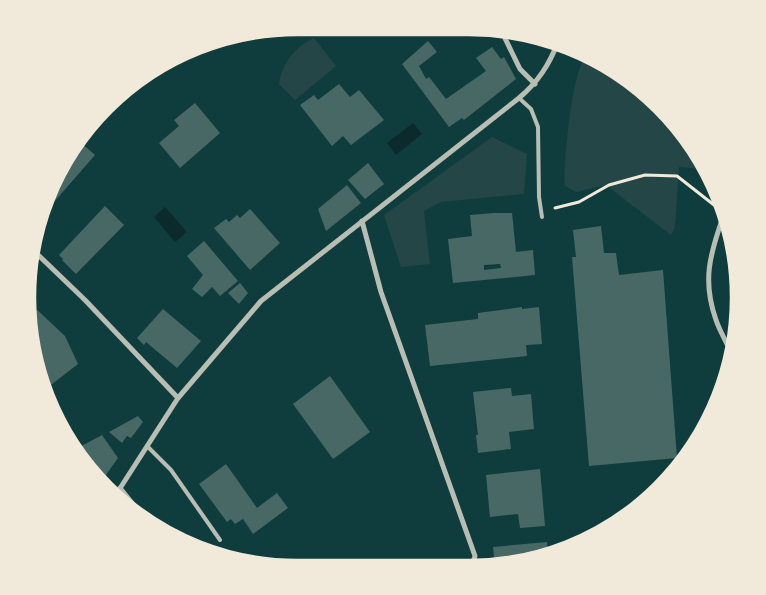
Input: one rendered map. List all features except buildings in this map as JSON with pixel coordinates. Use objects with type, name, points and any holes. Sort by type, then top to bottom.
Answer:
[{"type":"street","points":[[504,37],[520,70],[535,84]]},
{"type":"street","points":[[118,489],[178,398],[261,301],[519,98],[535,84],[544,72],[554,50]]},
{"type":"street","points":[[362,221],[381,292],[475,556],[474,560]]},
{"type":"street","points":[[721,225],[708,266],[708,290],[716,320],[727,344]]},
{"type":"street","points":[[38,256],[85,300],[178,398]]},
{"type":"lane","points":[[519,98],[531,109],[538,127],[539,197],[542,217]]},
{"type":"lane","points":[[147,446],[171,470],[220,540]]},
{"type":"path","points":[[579,202],[609,185],[645,175],[677,176],[714,205]]},
{"type":"shaded area","points":[[314,38],[336,66],[295,100],[279,84],[283,69],[295,51]]},
{"type":"shaded area","points":[[583,61],[585,62],[614,79],[642,100],[666,124],[696,166],[697,169],[679,167],[675,227],[671,235],[606,185],[576,192],[565,186],[567,139],[572,100]]},
{"type":"shaded area","points":[[413,123],[422,134],[396,155],[387,143]]},
{"type":"shaded area","points":[[492,137],[527,154],[524,194],[441,202],[424,211],[430,264],[401,267],[384,215]]},
{"type":"shaded area","points":[[165,207],[187,232],[175,242],[154,217]]}]
